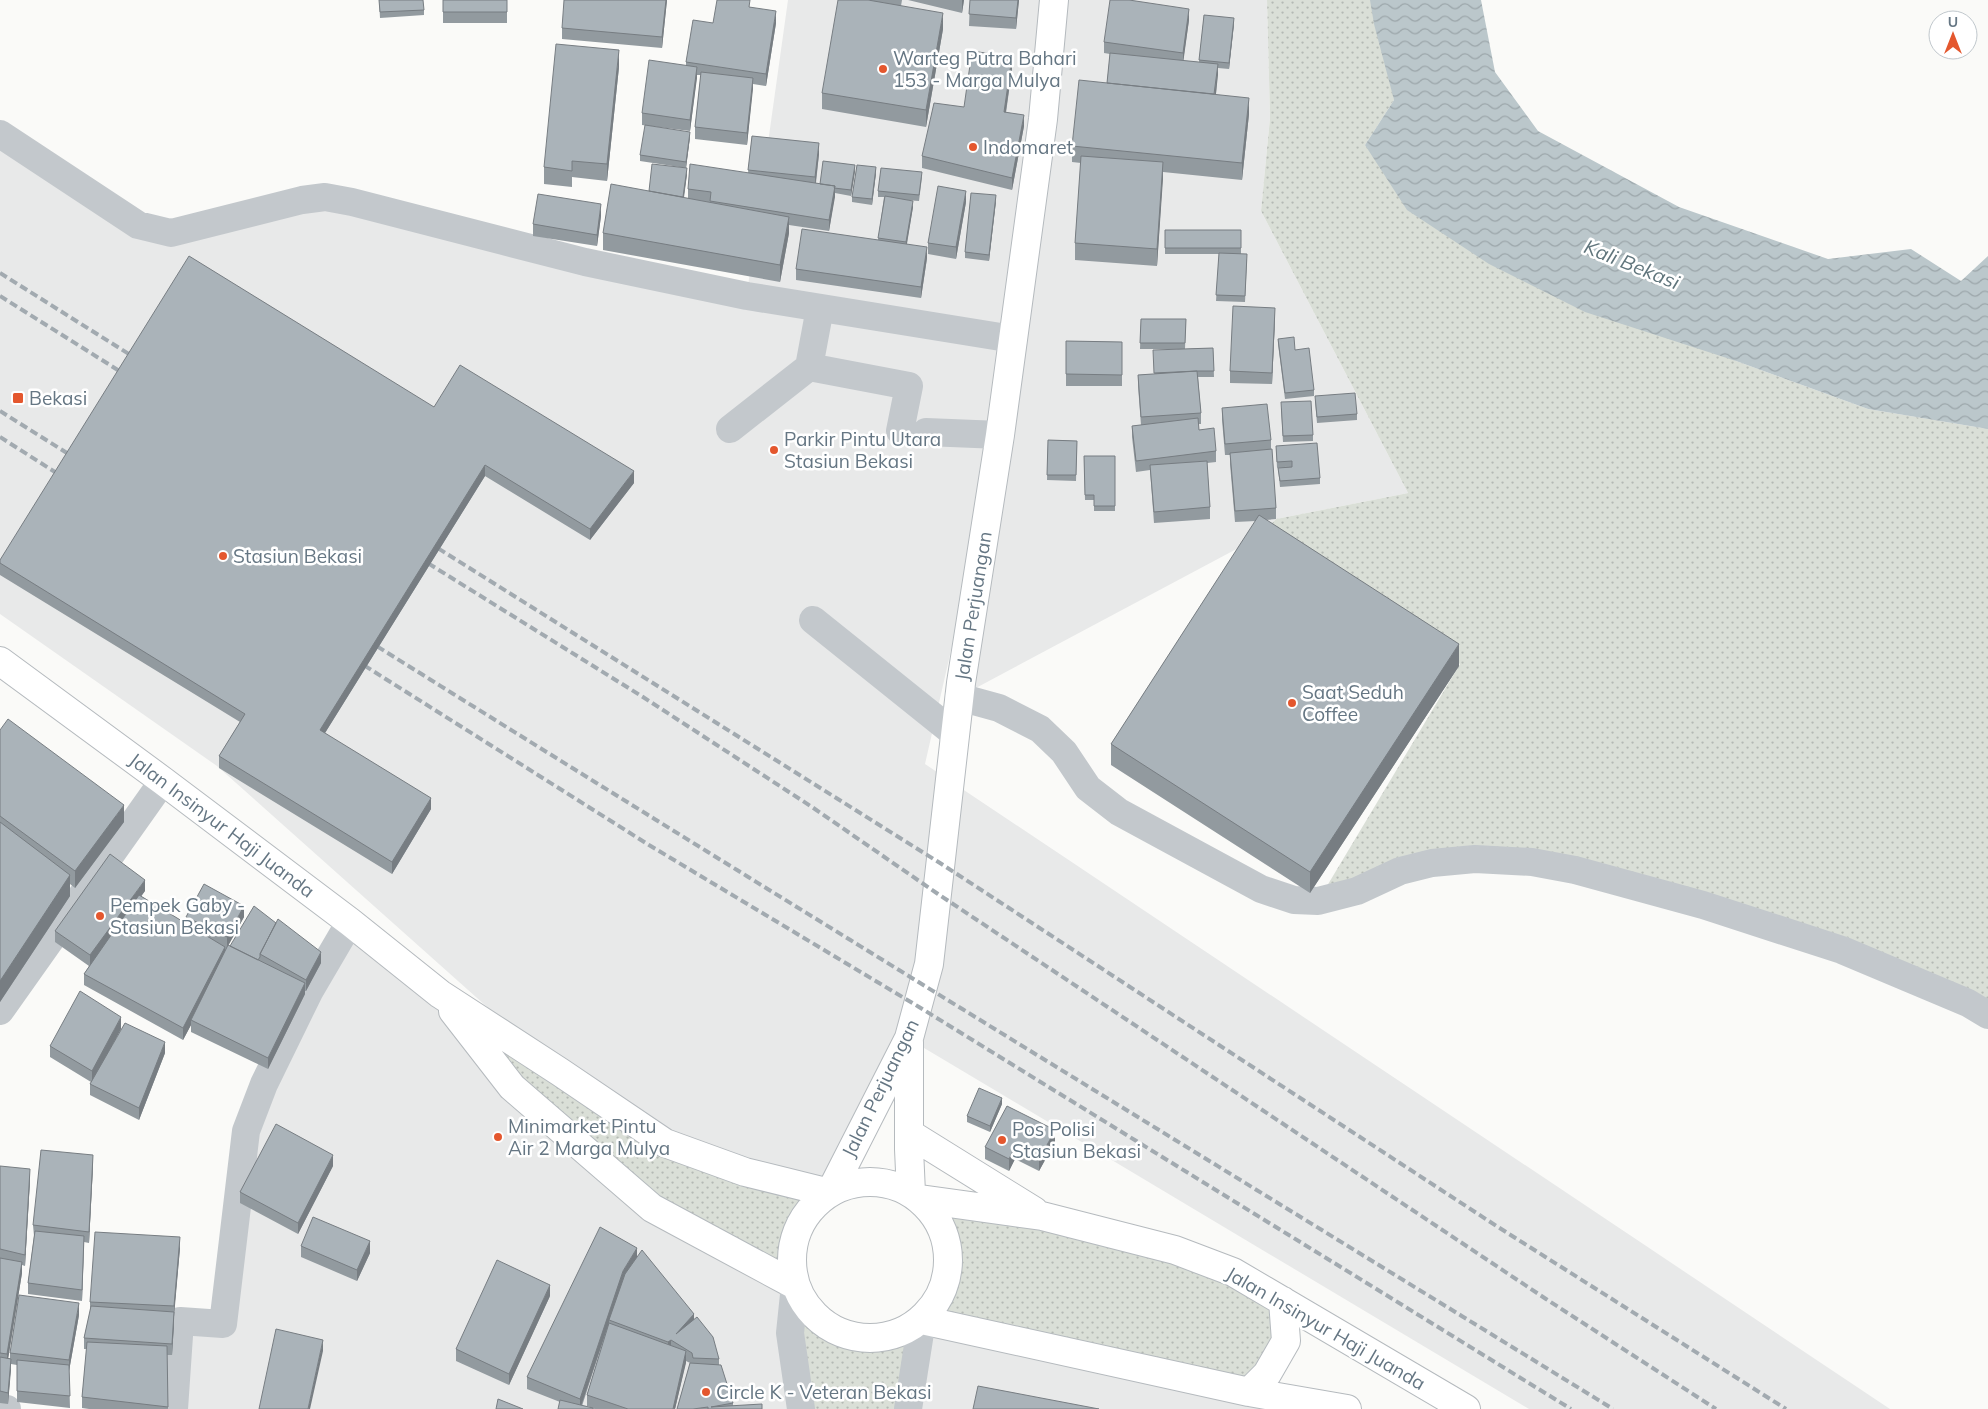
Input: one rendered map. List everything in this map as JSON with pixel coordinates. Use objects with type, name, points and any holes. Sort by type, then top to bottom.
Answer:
[{"type":"main road","name":"Jalan Perjuangan","points":[[830,1193],[909,1038],[925,985],[931,948],[959,697],[1000,435],[1043,119],[1054,0]]},
{"type":"main road","name":"Jalan Insinyur Haji Juanda","points":[[0,661],[350,922],[440,994],[665,1143],[745,1172],[830,1193]]},
{"type":"main road","name":"Jalan Insinyur Haji Juanda","points":[[440,994],[512,1087],[652,1208],[795,1285]]},
{"type":"main road","points":[[909,1038],[909,1149],[916,1196]]},
{"type":"main road","points":[[910,1134],[1042,1216]]},
{"type":"main road","points":[[868,1182],[888,1184],[916,1196],[933,1212],[942,1227],[949,1250],[949,1267],[945,1285],[933,1309],[922,1320],[894,1336],[853,1338],[814,1317],[795,1285],[790,1262],[794,1237],[802,1220],[810,1209],[830,1193],[846,1185],[868,1182]]},
{"type":"main road","name":"Jalan Insinyur Haji Juanda","points":[[916,1196],[1042,1216],[1175,1250],[1233,1272],[1466,1409]]},
{"type":"main road","points":[[1248,1392],[1267,1374],[1286,1341],[1283,1301]]},
{"type":"main road","points":[[922,1320],[1248,1392],[1347,1409]]},
{"type":"street","points":[[0,134],[138,225],[171,233],[302,200],[325,197],[352,202],[585,262],[747,296],[1013,339]]},
{"type":"street","points":[[730,429],[809,367],[820,308]]},
{"type":"street","points":[[809,367],[910,386],[913,432],[1000,435]]},
{"type":"street","points":[[814,620],[955,734]]},
{"type":"street","points":[[959,697],[999,708],[1040,729],[1064,752],[1088,788],[1119,812],[1261,889],[1294,900],[1318,901],[1357,891],[1400,871],[1432,863],[1475,859],[1532,862],[1575,870],[1703,905],[1842,950],[1968,1003],[1988,1015]]},
{"type":"street","points":[[0,1011],[163,781]]},
{"type":"street","points":[[174,1409],[180,1321],[223,1324],[246,1131],[264,1084],[288,1034],[309,992],[350,922]]},
{"type":"street","points":[[795,1285],[790,1333],[801,1409]]},
{"type":"street","points":[[908,1409],[922,1320]]},
{"type":"street","points":[[0,1408],[7,1409]]},
{"type":"shaded area","points":[[788,0],[1267,0],[1270,118],[1261,211],[1408,493],[1276,519],[1259,537],[959,697],[998,445],[925,764],[1890,1409],[1529,1409],[909,1039],[830,1193],[745,1172],[560,1072],[217,766],[0,614],[0,143],[138,225],[302,200],[747,293]]},
{"type":"shaded area","points":[[1267,0],[1379,0],[1394,100],[1365,145],[1736,361],[1868,409],[1988,429],[1988,1014],[1842,950],[1475,859],[1318,901],[1460,664],[1259,537],[1276,519],[1408,493],[1261,211],[1270,118]]},
{"type":"shaded area","points":[[350,922],[795,1285],[801,1409],[174,1409],[180,1321],[223,1324],[246,1131]]},
{"type":"shaded area","points":[[440,994],[665,1143],[817,1202],[805,1217],[793,1244],[793,1274],[801,1297],[812,1314],[822,1322],[848,1336],[866,1338],[894,1336],[914,1325],[932,1310],[944,1290],[949,1266],[945,1235],[933,1212],[1042,1216],[1283,1301],[1286,1341],[1249,1392],[922,1320],[908,1409],[801,1409],[795,1285],[652,1208],[512,1087]]},
{"type":"shaded area","points":[[922,1320],[1347,1409],[908,1409]]},
{"type":"water","name":"Kali Bekasi","points":[[1370,0],[1481,0],[1495,72],[1538,131],[1679,207],[1828,259],[1911,249],[1961,281],[1988,256],[1988,429],[1868,409],[1736,361],[1585,312],[1489,264],[1407,210],[1365,145],[1394,100],[1374,24]]},
{"type":"building","points":[[379,0],[423,0],[424,10],[380,12]]},
{"type":"building","points":[[443,0],[507,0],[507,12],[443,12]]},
{"type":"building","points":[[564,0],[666,0],[662,37],[562,28]]},
{"type":"building","points":[[717,0],[750,0],[749,7],[776,11],[766,74],[686,62],[693,20],[713,23]]},
{"type":"building","name":"Warteg Putra Bahari 153 - Marga Mulya","points":[[838,0],[868,0],[943,13],[926,110],[822,93]]},
{"type":"building","points":[[970,0],[1018,0],[1016,18],[969,14]]},
{"type":"building","points":[[1110,0],[1129,0],[1189,9],[1183,53],[1104,42]]},
{"type":"building","points":[[1204,15],[1234,18],[1229,63],[1199,60]]},
{"type":"building","points":[[556,44],[619,50],[607,164],[572,161],[572,171],[544,167]]},
{"type":"building","points":[[972,51],[1012,57],[1004,112],[1024,115],[1012,178],[922,156],[934,103],[964,107]]},
{"type":"building","points":[[1110,53],[1218,64],[1214,94],[1107,83]]},
{"type":"building","points":[[649,60],[697,67],[690,120],[642,113]]},
{"type":"building","points":[[701,72],[753,78],[747,133],[695,127]]},
{"type":"building","points":[[1079,80],[1249,98],[1242,163],[1072,146]]},
{"type":"building","points":[[645,125],[690,132],[686,162],[640,155]]},
{"type":"building","points":[[752,136],[819,143],[815,177],[748,170]]},
{"type":"building","points":[[1081,156],[1163,162],[1157,249],[1075,243]]},
{"type":"building","points":[[823,161],[855,165],[851,190],[820,184]]},
{"type":"building","points":[[652,164],[687,168],[683,197],[649,191]]},
{"type":"building","points":[[690,164],[835,186],[829,220],[710,201],[711,192],[688,189]]},
{"type":"building","points":[[857,165],[876,167],[872,199],[852,197]]},
{"type":"building","points":[[881,168],[922,172],[919,195],[878,191]]},
{"type":"building","points":[[611,184],[789,217],[780,265],[603,233]]},
{"type":"building","points":[[938,186],[966,191],[956,247],[928,243]]},
{"type":"building","points":[[971,193],[996,195],[989,255],[965,252]]},
{"type":"building","points":[[538,194],[601,204],[597,235],[533,224]]},
{"type":"building","points":[[885,196],[913,201],[906,242],[878,238]]},
{"type":"building","points":[[802,229],[927,247],[921,287],[796,269]]},
{"type":"building","points":[[1165,230],[1241,230],[1241,248],[1165,248]]},
{"type":"building","points":[[1219,253],[1247,254],[1245,296],[1216,295]]},
{"type":"building","name":"Stasiun Bekasi","points":[[189,256],[434,407],[460,365],[634,471],[590,529],[485,465],[320,730],[431,798],[392,862],[219,756],[245,714],[0,563],[0,560]]},
{"type":"building","points":[[1233,306],[1275,308],[1272,373],[1230,371]]},
{"type":"building","points":[[1141,319],[1186,319],[1185,343],[1140,343]]},
{"type":"building","points":[[1294,337],[1295,350],[1309,348],[1314,390],[1285,393],[1278,339]]},
{"type":"building","points":[[1066,341],[1122,342],[1122,375],[1066,374]]},
{"type":"building","points":[[1213,348],[1214,371],[1154,373],[1153,350]]},
{"type":"building","points":[[1197,371],[1201,413],[1141,417],[1138,375]]},
{"type":"building","points":[[1355,393],[1357,414],[1317,417],[1315,396]]},
{"type":"building","points":[[1311,401],[1313,435],[1283,436],[1281,402]]},
{"type":"building","points":[[1267,404],[1271,440],[1225,444],[1222,408]]},
{"type":"building","points":[[1198,418],[1199,430],[1214,428],[1216,451],[1136,461],[1132,426]]},
{"type":"building","points":[[1048,440],[1077,441],[1076,475],[1047,475]]},
{"type":"building","points":[[1317,443],[1320,478],[1280,481],[1278,468],[1292,467],[1292,461],[1277,462],[1276,446]]},
{"type":"building","points":[[1272,449],[1276,508],[1235,511],[1230,453]]},
{"type":"building","points":[[1084,456],[1115,456],[1115,506],[1094,506],[1094,495],[1085,495]]},
{"type":"building","points":[[1207,461],[1210,507],[1154,512],[1150,465]]},
{"type":"building","points":[[1259,515],[1459,644],[1310,872],[1111,744]]},
{"type":"building","points":[[8,719],[124,805],[75,871],[0,816],[0,730]]},
{"type":"building","points":[[0,822],[70,875],[0,981]]},
{"type":"building","name":"Pempek Gaby - Stasiun Bekasi","points":[[110,854],[145,880],[90,955],[55,931]]},
{"type":"building","points":[[204,884],[244,906],[227,937],[186,917]]},
{"type":"building","points":[[139,895],[225,947],[183,1028],[84,974]]},
{"type":"building","points":[[254,906],[276,923],[258,960],[230,946]]},
{"type":"building","points":[[278,919],[321,952],[306,980],[260,954]]},
{"type":"building","points":[[228,945],[305,983],[268,1058],[191,1020]]},
{"type":"building","points":[[80,991],[121,1017],[92,1071],[50,1046]]},
{"type":"building","points":[[125,1023],[165,1042],[139,1108],[90,1084]]},
{"type":"building","points":[[979,1088],[1002,1098],[990,1126],[967,1116]]},
{"type":"building","points":[[1007,1106],[1055,1130],[1039,1160],[1015,1147],[1009,1159],[985,1147]]},
{"type":"building","points":[[276,1124],[333,1155],[298,1223],[240,1192]]},
{"type":"building","points":[[41,1150],[93,1155],[89,1232],[33,1225]]},
{"type":"building","points":[[0,1166],[30,1169],[25,1255],[0,1249]]},
{"type":"building","points":[[313,1217],[370,1241],[357,1270],[301,1246]]},
{"type":"building","points":[[600,1227],[637,1248],[623,1271],[580,1399],[527,1377]]},
{"type":"building","points":[[35,1231],[84,1236],[82,1290],[28,1283]]},
{"type":"building","points":[[95,1232],[180,1237],[174,1306],[90,1302]]},
{"type":"building","points":[[642,1250],[694,1314],[676,1334],[697,1317],[713,1337],[719,1359],[693,1358],[692,1353],[671,1340],[668,1342],[609,1320],[625,1274]]},
{"type":"building","points":[[0,1258],[22,1262],[7,1354],[0,1353]]},
{"type":"building","points":[[497,1260],[550,1285],[509,1374],[456,1349]]},
{"type":"building","points":[[19,1295],[79,1303],[69,1360],[10,1353]]},
{"type":"building","points":[[91,1306],[174,1312],[172,1344],[84,1338]]},
{"type":"building","points":[[609,1323],[686,1351],[673,1409],[628,1409],[587,1395]]},
{"type":"building","points":[[276,1329],[323,1340],[308,1409],[259,1409]]},
{"type":"building","points":[[87,1342],[167,1346],[168,1407],[82,1397]]},
{"type":"building","points":[[0,1357],[11,1359],[8,1393],[0,1391]]},
{"type":"building","points":[[17,1360],[69,1365],[70,1396],[17,1391]]},
{"type":"building","name":"Circle K - Veteran Bekasi","points":[[690,1363],[721,1365],[733,1403],[711,1407],[762,1404],[762,1409],[708,1409],[708,1407],[677,1409]]},
{"type":"building","points":[[978,1386],[1099,1409],[973,1409]]},
{"type":"building","points":[[498,1399],[523,1409],[496,1409]]},
{"type":"building","points":[[560,1400],[593,1408],[593,1409],[558,1409]]},
{"type":"railway","points":[[0,273],[140,361]]},
{"type":"railway","points":[[0,296],[129,377]]},
{"type":"railway","points":[[0,411],[78,460]]},
{"type":"railway","points":[[0,437],[66,479]]},
{"type":"railway","points":[[428,542],[940,863],[1498,1227],[1786,1409]]},
{"type":"railway","points":[[418,557],[643,697],[812,807],[938,894],[1546,1299],[1716,1409]]},
{"type":"railway","points":[[367,640],[833,930],[1613,1409]]},
{"type":"railway","points":[[354,659],[649,845],[919,1007],[1571,1409]]},
{"type":"place","name":"Warteg Putra Bahari 153 - Marga Mulya","points":[[883,69]]},
{"type":"place","name":"Indomaret","points":[[973,147]]},
{"type":"place","name":"Bekasi","points":[[18,398]]},
{"type":"place","name":"Parkir Pintu Utara Stasiun Bekasi","points":[[774,450]]},
{"type":"place","name":"Stasiun Bekasi","points":[[223,556]]},
{"type":"place","name":"Saat Seduh Coffee","points":[[1292,703]]},
{"type":"place","name":"Pempek Gaby - Stasiun Bekasi","points":[[100,916]]},
{"type":"place","name":"Minimarket Pintu Air 2 Marga Mulya","points":[[498,1137]]},
{"type":"place","name":"Pos Polisi Stasiun Bekasi","points":[[1002,1140]]},
{"type":"place","name":"Circle K - Veteran Bekasi","points":[[706,1392]]}]
